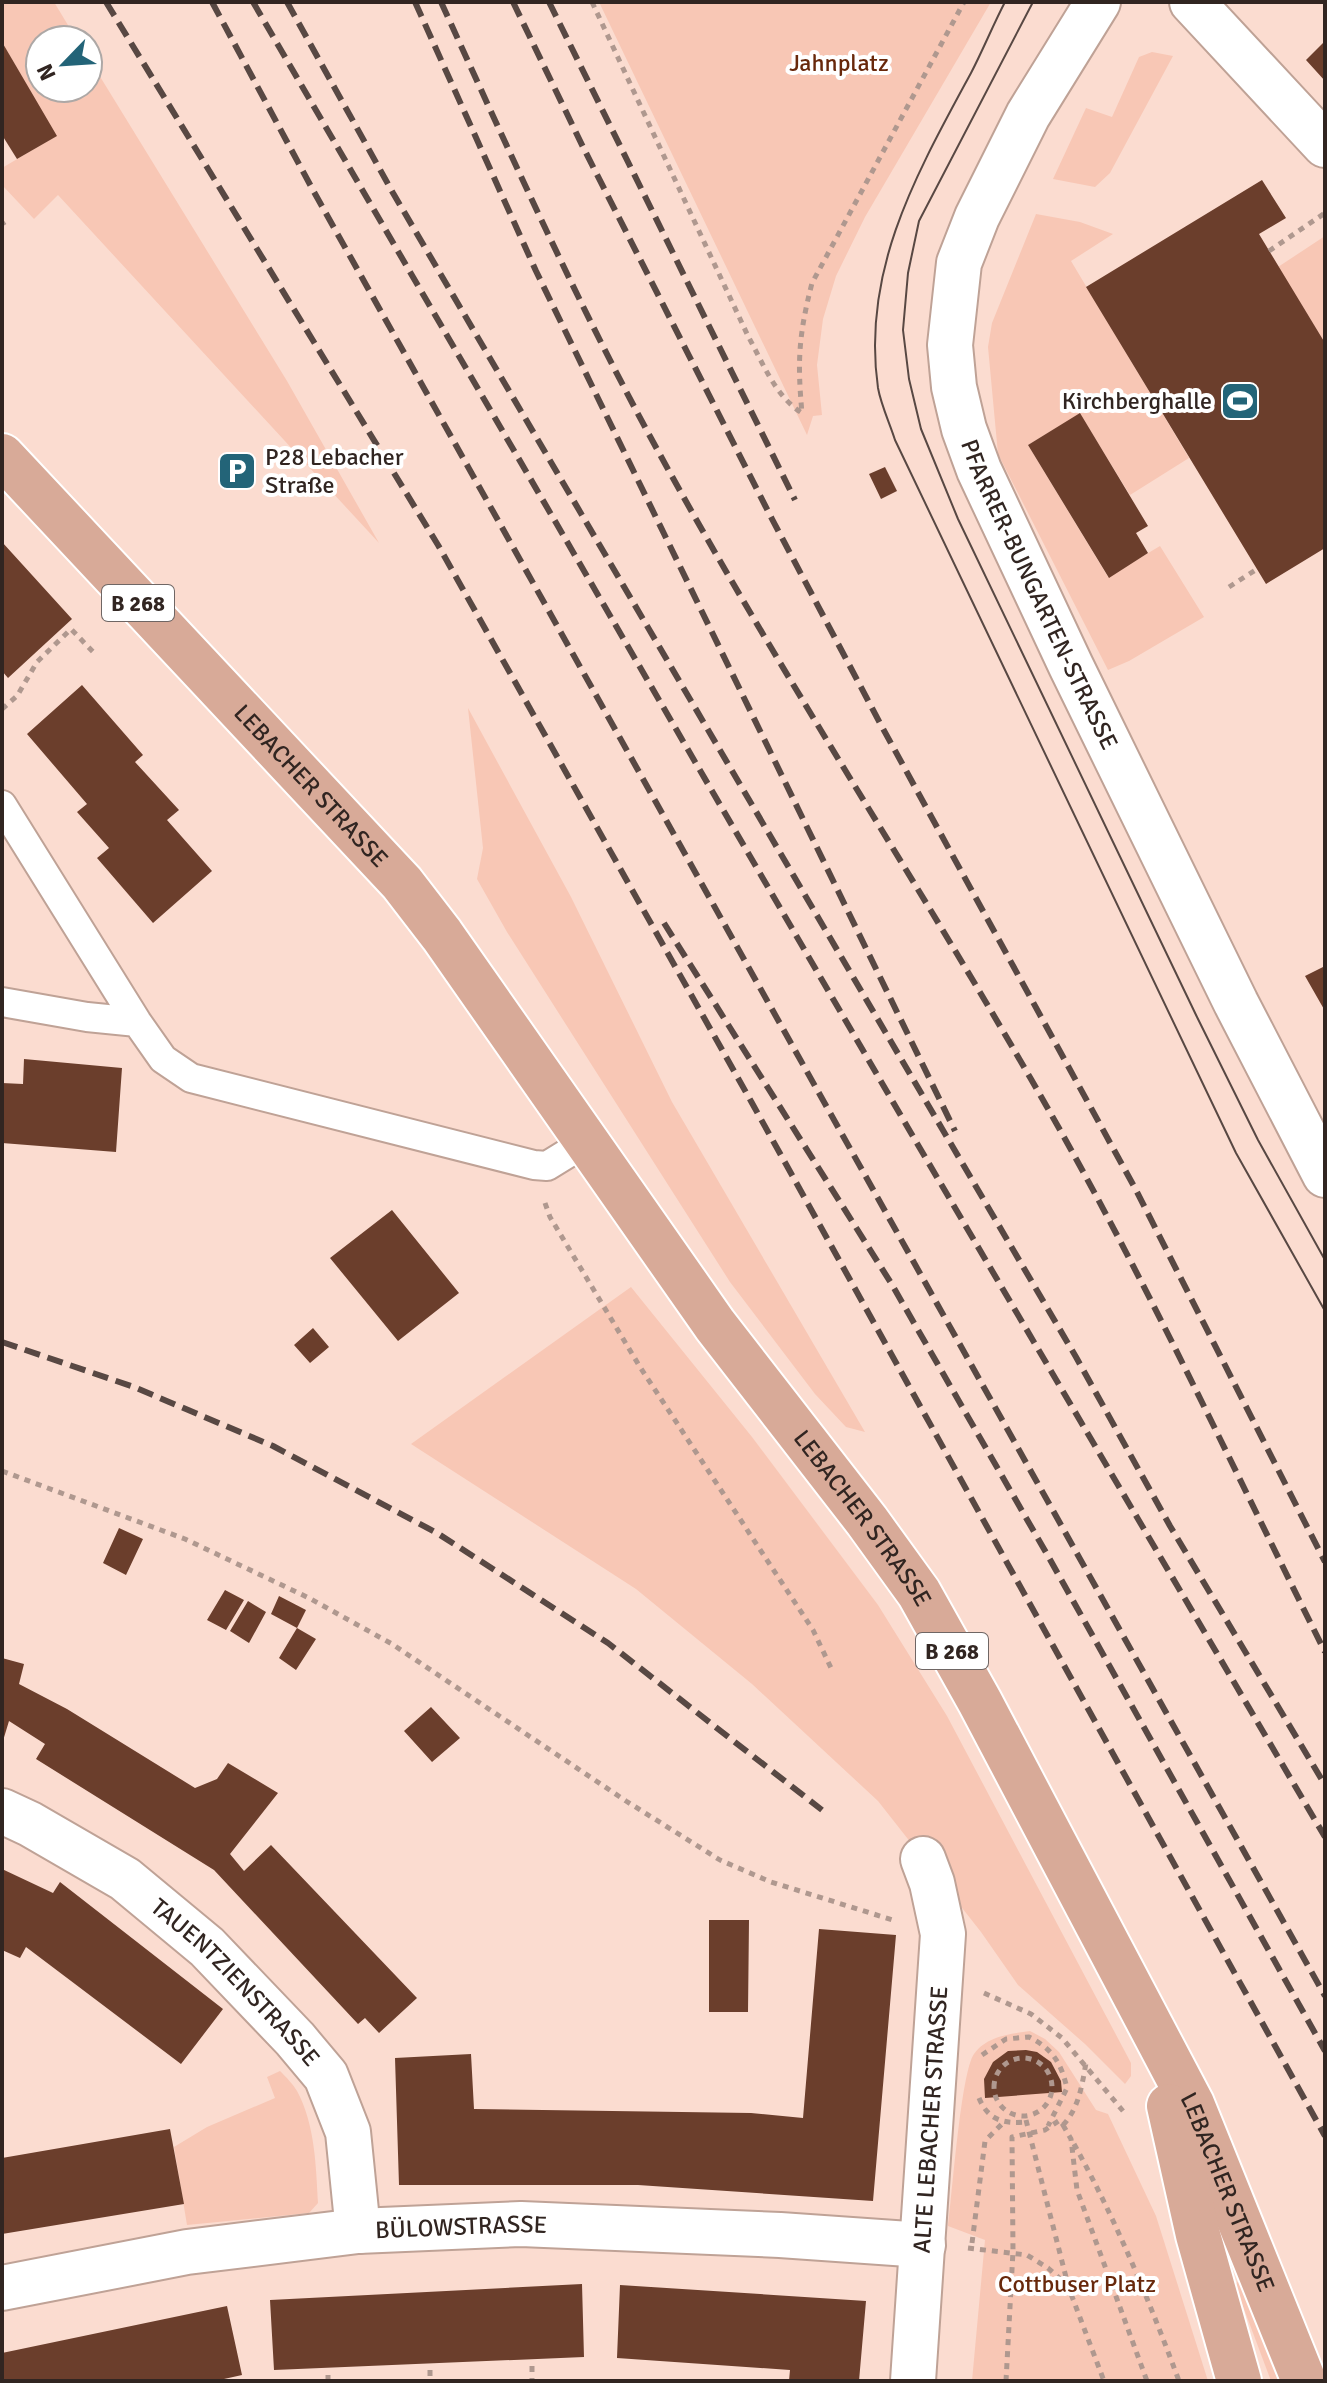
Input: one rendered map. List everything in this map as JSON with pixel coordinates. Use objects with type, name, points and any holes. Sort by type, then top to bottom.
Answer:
[{"type":"main road","name":"LEBACHER STRASSE","points":[[2,456],[402,883],[442,935],[715,1325],[919,1593],[980,1702],[1192,2104],[1304,2381]]},
{"type":"main road","name":"LEBACHER STRASSE","points":[[1141,2008],[1150,2051],[1174,2121],[1198,2235],[1239,2381]]},
{"type":"main road","name":"B 268","points":[[1213,2289],[1247,2347],[1259,2381]]},
{"type":"street","name":"PFARRER-BUNGARTEN-STRASSE","points":[[1098,2],[1028,115],[977,217],[959,263],[950,345],[954,387],[964,429],[979,470],[1025,568],[1236,1003],[1325,1175]]},
{"type":"street","points":[[1192,2],[1325,145]]},
{"type":"street","name":"TAUENTZIENSTRASSE","points":[[2,1811],[125,1879],[207,1947],[295,2039],[326,2076],[348,2132],[358,2231]]},
{"type":"street","name":"ALTE LEBACHER STRASSE","points":[[913,2381],[943,1934],[932,1883],[923,1859]]},
{"type":"street","name":"BÜLOWSTRASSE","points":[[2,2288],[187,2252],[358,2231],[521,2224],[923,2245]]},
{"type":"lane","points":[[2,805],[137,1022],[163,1059],[191,1078],[534,1165],[547,1166],[586,1142]]},
{"type":"lane","points":[[2,1002],[137,1022]]},
{"type":"path","points":[[592,2],[748,336],[776,388],[802,413],[798,371],[800,331],[812,283],[964,2]]},
{"type":"path","points":[[1269,251],[1325,213]]},
{"type":"path","points":[[1229,587],[1257,569]]},
{"type":"path","points":[[2,709],[17,696],[37,662],[71,629],[96,655]]},
{"type":"path","points":[[550,1217],[640,1367],[813,1630],[832,1670]]},
{"type":"path","points":[[2,1471],[185,1539],[309,1598],[392,1644],[626,1801],[720,1860],[771,1882],[868,1914],[943,1934]]},
{"type":"path","points":[[941,1981],[984,1993],[1031,2014],[1062,2038],[1086,2063],[1112,2098]]},
{"type":"path","points":[[979,2057],[1006,2039],[1029,2037],[1054,2055],[1062,2067],[1067,2088],[1045,2130]]},
{"type":"path","points":[[979,2098],[985,2112],[1005,2121],[1025,2119],[1049,2102],[1052,2087],[1048,2072],[1037,2061],[1022,2058],[1007,2063],[997,2074],[993,2089],[998,2103],[1008,2113],[1025,2119]]},
{"type":"path","points":[[1063,2125],[1071,2117],[1078,2100],[1086,2063]]},
{"type":"path","points":[[1025,2119],[1068,2286],[1104,2381]]},
{"type":"path","points":[[1006,2381],[1013,2251],[1012,2137],[1045,2130],[1060,2120],[1095,2182],[1179,2381]]},
{"type":"path","points":[[971,2248],[985,2141],[1005,2121]]},
{"type":"path","points":[[1071,2139],[1077,2190],[1147,2381]]},
{"type":"path","points":[[985,2249],[1027,2255],[1068,2286]]},
{"type":"path","points":[[532,2366],[532,2381]]},
{"type":"path","points":[[430,2370],[430,2381]]},
{"type":"green space","points":[[2,2],[54,2],[67,24],[24,24],[24,80],[2,42]]},
{"type":"green space","name":"Jahnplatz","points":[[599,2],[991,2],[865,217],[836,276],[823,319],[817,365],[822,415],[813,416],[807,435]]},
{"type":"green space","points":[[1152,52],[1173,56],[1110,173],[1095,187],[1053,179],[1086,108],[1112,117],[1139,57]]},
{"type":"green space","points":[[104,83],[287,381],[379,543],[58,195],[34,219],[2,185],[2,168],[56,136],[38,104],[104,104]]},
{"type":"green space","points":[[1036,214],[1080,222],[1113,234],[1071,261],[1189,458],[1130,495],[1080,414],[1028,445],[1108,577],[1160,546],[1204,617],[1108,670],[998,454],[988,347],[992,323]]},
{"type":"green space","points":[[1325,236],[1325,343],[1278,267]]},
{"type":"green space","points":[[468,708],[571,897],[672,1102],[865,1432],[846,1427],[815,1394],[730,1282],[507,932],[477,879],[483,848]]},
{"type":"green space","points":[[631,1287],[752,1437],[878,1605],[947,1716],[1131,2063],[1131,2076],[1125,2084],[1018,1985],[981,1932],[878,1801],[752,1684],[636,1589],[411,1444]]},
{"type":"green space","name":"Cottbuser Platz","points":[[1030,2031],[1059,2052],[1096,2110],[1108,2114],[1156,2216],[1208,2381],[972,2381],[985,2240],[948,2226],[965,2084],[974,2054],[985,2043]]},
{"type":"green space","points":[[280,2071],[297,2091],[308,2117],[314,2146],[318,2203],[309,2213],[187,2225],[174,2147],[207,2127],[275,2098],[267,2077]]},
{"type":"green space","points":[[1241,2278],[1285,2381],[1271,2381],[1235,2285]]},
{"type":"building","points":[[1325,41],[1325,81],[1306,60]]},
{"type":"building","points":[[2,42],[24,80],[24,104],[38,104],[57,136],[17,159],[2,135]]},
{"type":"building","name":"Kirchberghalle","points":[[1262,180],[1286,218],[1259,234],[1325,343],[1325,548],[1266,584],[1086,287]]},
{"type":"building","points":[[1080,413],[1148,526],[1136,533],[1148,553],[1109,578],[1028,445]]},
{"type":"building","points":[[885,467],[897,491],[881,499],[869,474]]},
{"type":"building","points":[[2,542],[72,619],[8,678],[2,671]]},
{"type":"building","points":[[82,685],[143,755],[135,762],[179,810],[167,820],[212,871],[153,923],[97,858],[109,848],[77,812],[87,804],[27,734]]},
{"type":"building","points":[[1325,966],[1325,1011],[1305,976]]},
{"type":"building","points":[[24,1059],[122,1068],[116,1152],[2,1143],[2,1083],[23,1084]]},
{"type":"building","points":[[392,1210],[459,1293],[398,1341],[330,1258]]},
{"type":"building","points":[[313,1328],[329,1347],[310,1363],[294,1345]]},
{"type":"building","points":[[119,1528],[143,1539],[126,1575],[103,1563]]},
{"type":"building","points":[[225,1590],[244,1600],[226,1630],[207,1620]]},
{"type":"building","points":[[279,1596],[306,1610],[297,1628],[271,1614]]},
{"type":"building","points":[[248,1601],[266,1612],[249,1643],[230,1631]]},
{"type":"building","points":[[297,1628],[316,1639],[296,1670],[279,1658]]},
{"type":"building","points":[[2,1658],[24,1664],[19,1684],[67,1709],[195,1788],[217,1779],[228,1763],[278,1793],[230,1854],[244,1871],[271,1845],[417,1998],[379,2033],[365,2018],[358,2024],[214,1870],[36,1759],[45,1744],[9,1721],[2,1744]]},
{"type":"building","points":[[431,1707],[460,1738],[432,1762],[404,1731]]},
{"type":"building","points":[[2,1869],[53,1893],[60,1882],[223,2009],[181,2064],[26,1947],[20,1958],[2,1950]]},
{"type":"building","points":[[709,1920],[749,1920],[748,2012],[709,2012]]},
{"type":"building","points":[[819,1929],[896,1935],[873,2201],[638,2185],[399,2185],[395,2058],[471,2054],[474,2109],[751,2113],[803,2118]]},
{"type":"building","points":[[1008,2051],[1037,2052],[1051,2062],[1061,2081],[1062,2092],[985,2098],[984,2079],[993,2062]]},
{"type":"building","points":[[170,2129],[184,2204],[2,2234],[2,2158]]},
{"type":"building","points":[[582,2284],[584,2357],[274,2370],[270,2300]]},
{"type":"building","points":[[620,2285],[866,2301],[859,2381],[789,2381],[790,2370],[617,2358]]},
{"type":"building","points":[[227,2306],[242,2375],[215,2381],[2,2381],[2,2353]]},
{"type":"tram line","points":[[1005,2],[931,148],[898,224],[878,303],[875,345],[879,394],[895,440],[1236,1153],[1325,1311]]},
{"type":"tram line","points":[[1033,2],[919,221],[908,273],[903,330],[909,379],[921,429],[958,519],[1197,1017],[1258,1140],[1325,1260]]},
{"type":"railway","points":[[106,2],[438,545],[752,1103],[1325,2136]]},
{"type":"railway","points":[[212,2],[314,192],[1325,1996]]},
{"type":"railway","points":[[253,2],[1325,1837]]},
{"type":"railway","points":[[287,2],[393,193],[1076,1357],[1170,1526],[1325,1785]]},
{"type":"railway","points":[[415,2],[536,271],[955,1131]]},
{"type":"railway","points":[[441,2],[572,285],[658,451],[753,616],[1047,1107],[1155,1309],[1325,1652]]},
{"type":"railway","points":[[513,2],[772,519],[881,725],[1136,1190],[1325,1562]]},
{"type":"railway","points":[[549,2],[795,500]]},
{"type":"railway","points":[[664,923],[891,1283],[1325,2051]]},
{"type":"railway","points":[[2,1342],[134,1387],[273,1446],[437,1533],[608,1643],[822,1810]]},
{"type":"place","name":"Kirchberghalle","points":[[1240,401]]},
{"type":"place","name":"P28 Lebacher Straße","points":[[237,471]]}]
